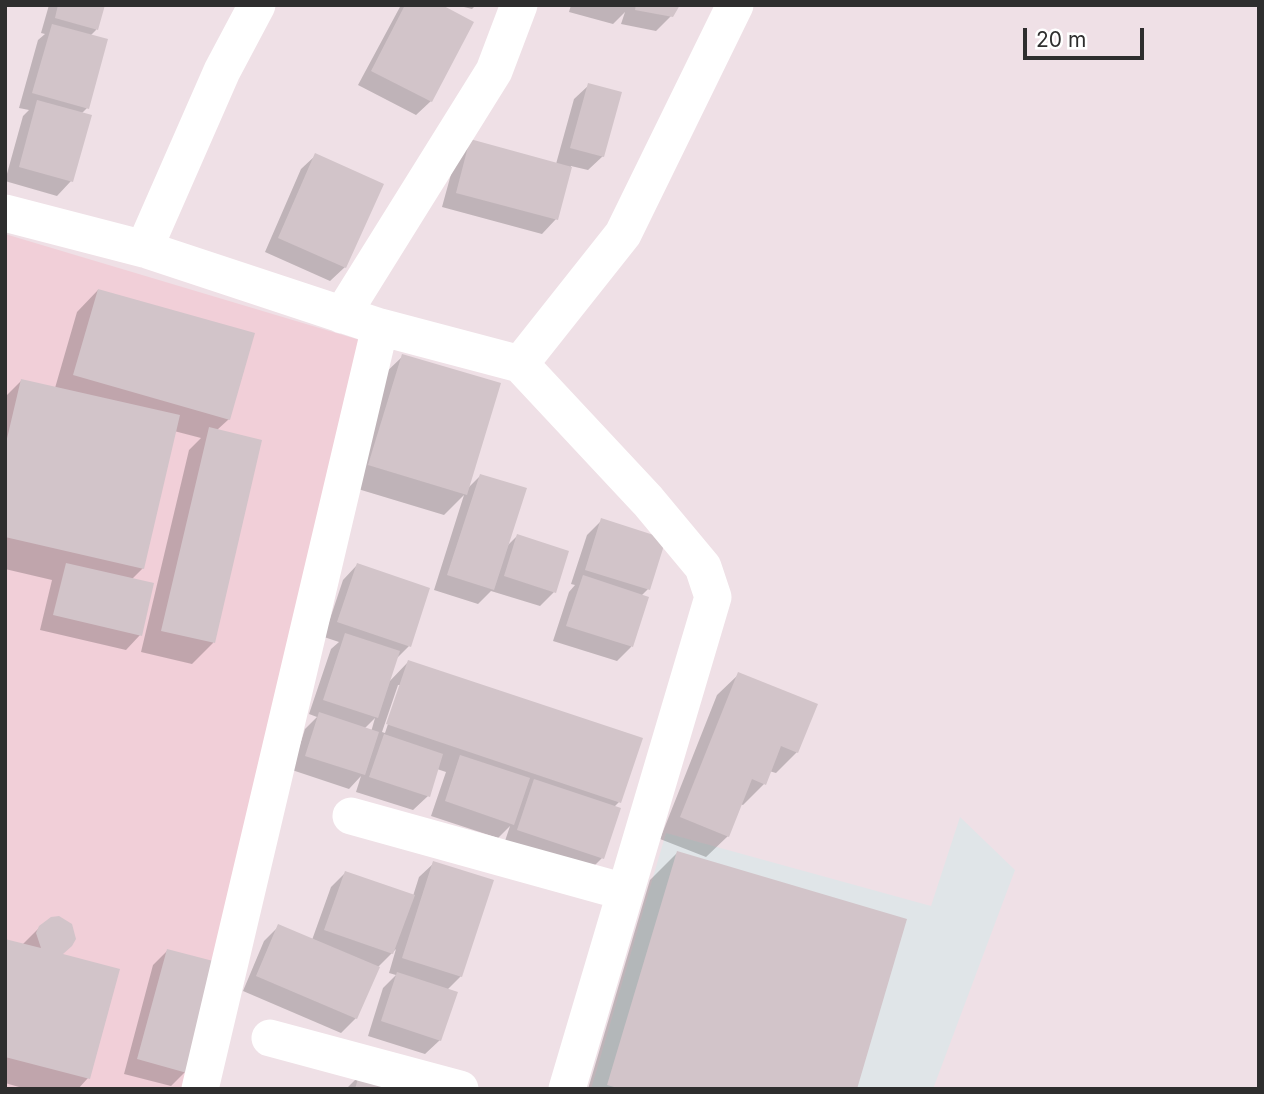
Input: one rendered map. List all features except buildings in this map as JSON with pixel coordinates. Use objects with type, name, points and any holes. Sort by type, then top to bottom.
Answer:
[{"type":"street","points":[[144,249],[222,71],[257,5]]},
{"type":"street","points":[[342,315],[494,71],[519,5]]},
{"type":"street","points":[[520,364],[623,234],[735,5]]},
{"type":"street","points":[[5,213],[144,249],[380,327],[520,364],[648,501],[703,567],[713,597],[567,1089]]},
{"type":"street","points":[[200,1089],[380,327]]},
{"type":"street","points":[[351,816],[625,892]]},
{"type":"street","points":[[270,1038],[460,1089]]},
{"type":"shaded area","points":[[5,234],[393,350],[205,1089],[5,1089]]},
{"type":"shaded area","points":[[960,817],[1015,870],[933,1089],[591,1089],[666,833],[931,906]]}]
